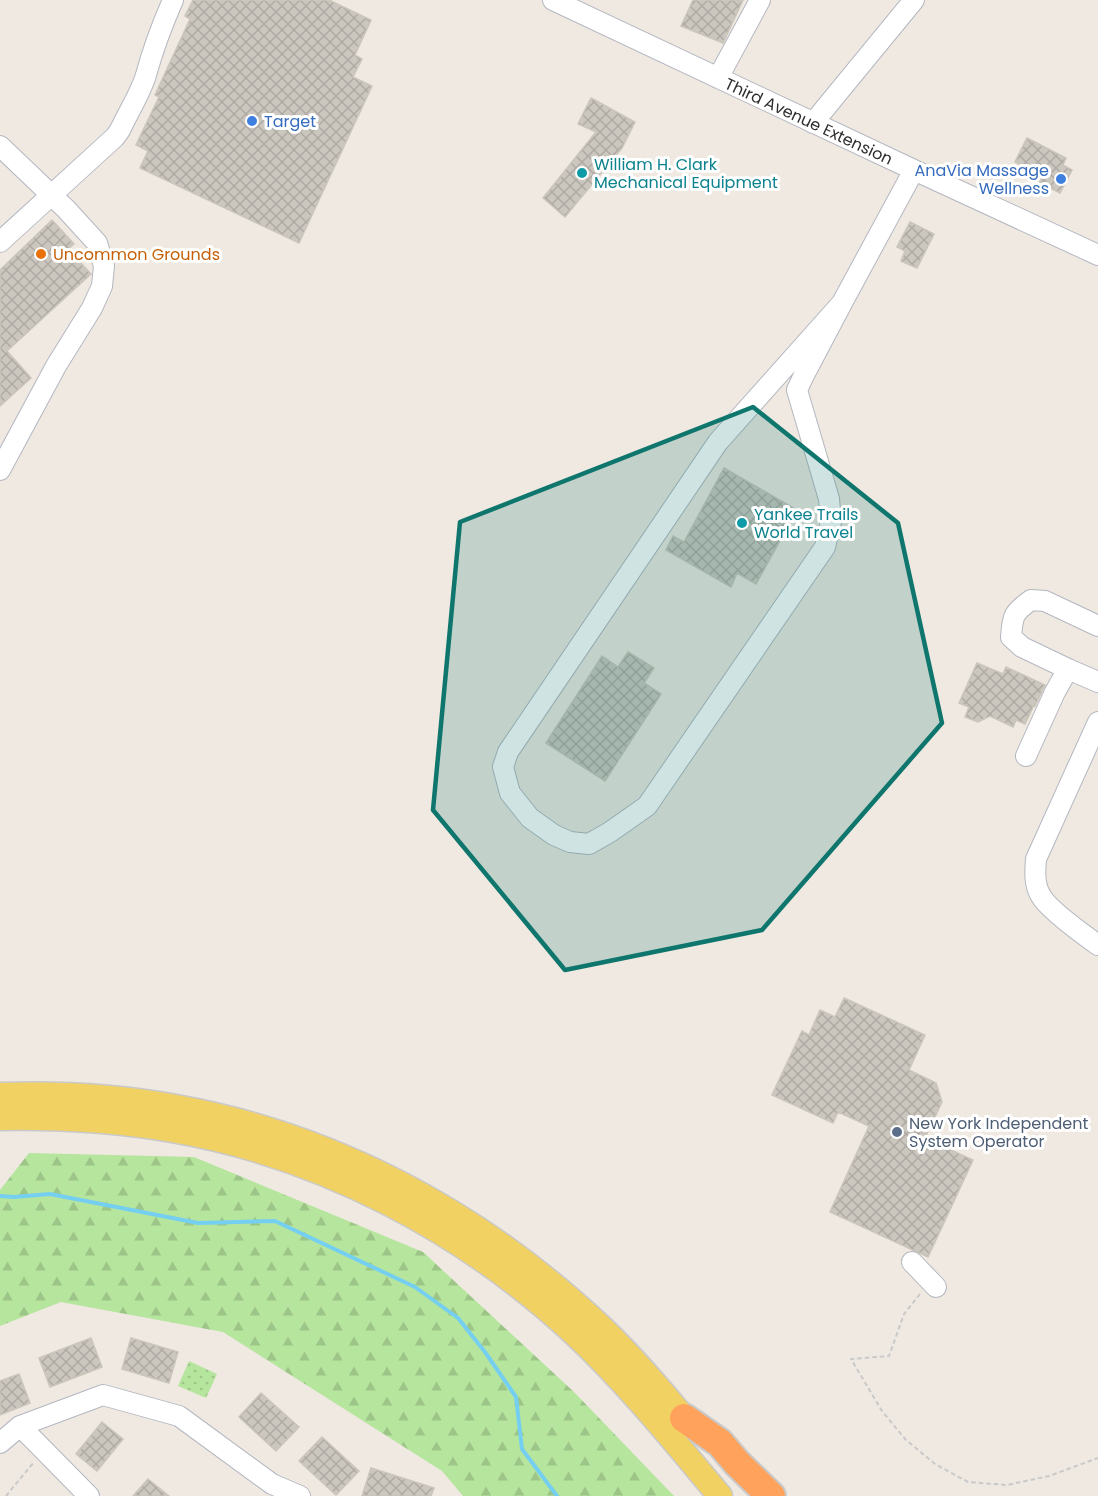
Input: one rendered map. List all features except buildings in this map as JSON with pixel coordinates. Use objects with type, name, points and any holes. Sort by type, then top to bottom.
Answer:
[{"type":"highway","points":[[684,1418],[750,1496]]},
{"type":"highway","points":[[684,1418],[720,1443],[771,1496]]},
{"type":"main road","points":[[0,1095],[80,1095],[187,1109],[264,1128],[352,1159],[395,1180],[476,1227],[554,1284],[623,1350],[684,1418]]},
{"type":"main road","points":[[0,1118],[79,1119],[126,1123],[215,1139],[302,1165],[384,1201],[463,1246],[508,1279],[565,1326],[636,1397],[720,1496]]},
{"type":"street","points":[[0,242],[115,137],[146,76],[161,27],[173,0]]},
{"type":"street","name":"Third Avenue Extension","points":[[553,0],[914,170],[1097,251]]},
{"type":"street","points":[[718,78],[760,0]]},
{"type":"street","points":[[813,123],[914,0]]},
{"type":"street","points":[[0,146],[66,209],[97,243],[104,266],[102,286],[92,308],[56,366],[0,470]]},
{"type":"street","points":[[842,303],[718,442],[508,753],[503,767],[510,793],[530,818],[554,835],[570,842],[589,843],[610,832],[646,806],[825,547],[831,522],[829,499],[797,390],[914,170]]},
{"type":"street","points":[[1098,626],[1045,602],[1031,600],[1016,610],[1012,620],[1011,637],[1022,647],[1098,682]]},
{"type":"street","points":[[1026,756],[1068,669]]},
{"type":"street","points":[[1098,722],[1036,859],[1035,871],[1040,896],[1098,945]]},
{"type":"street","points":[[912,1262],[933,1285]]},
{"type":"street","points":[[0,1443],[20,1426],[103,1395],[179,1416],[272,1484],[300,1496]]},
{"type":"street","points":[[20,1426],[89,1496]]},
{"type":"path","points":[[933,1285],[904,1314],[890,1356],[851,1359],[882,1411],[906,1440],[935,1464],[968,1482],[1007,1485],[1049,1476],[1098,1458]]},
{"type":"path","points":[[6,1496],[44,1450]]},
{"type":"highlighted area","points":[[753,407],[898,523],[942,723],[762,930],[565,970],[433,810],[460,522]]},
{"type":"green space","points":[[29,1153],[194,1157],[423,1252],[575,1393],[674,1496],[463,1496],[442,1471],[223,1332],[61,1302],[0,1326],[0,1190]]},
{"type":"green space","points":[[189,1361],[217,1374],[206,1398],[178,1386]]},
{"type":"waterway","points":[[0,1196],[50,1194],[198,1223],[275,1221],[415,1287],[458,1318],[516,1397],[522,1449],[557,1496]]},
{"type":"place","name":"Target","points":[[252,121]]},
{"type":"place","name":"William H. Clark Mechanical Equipment","points":[[582,173]]},
{"type":"place","name":"AnaVia Massage Wellness","points":[[1061,179]]},
{"type":"place","name":"Uncommon Grounds","points":[[41,254]]},
{"type":"place","name":"Yankee Trails World Travel","points":[[742,523]]},
{"type":"place","name":"New York Independent System Operator","points":[[897,1132]]}]
